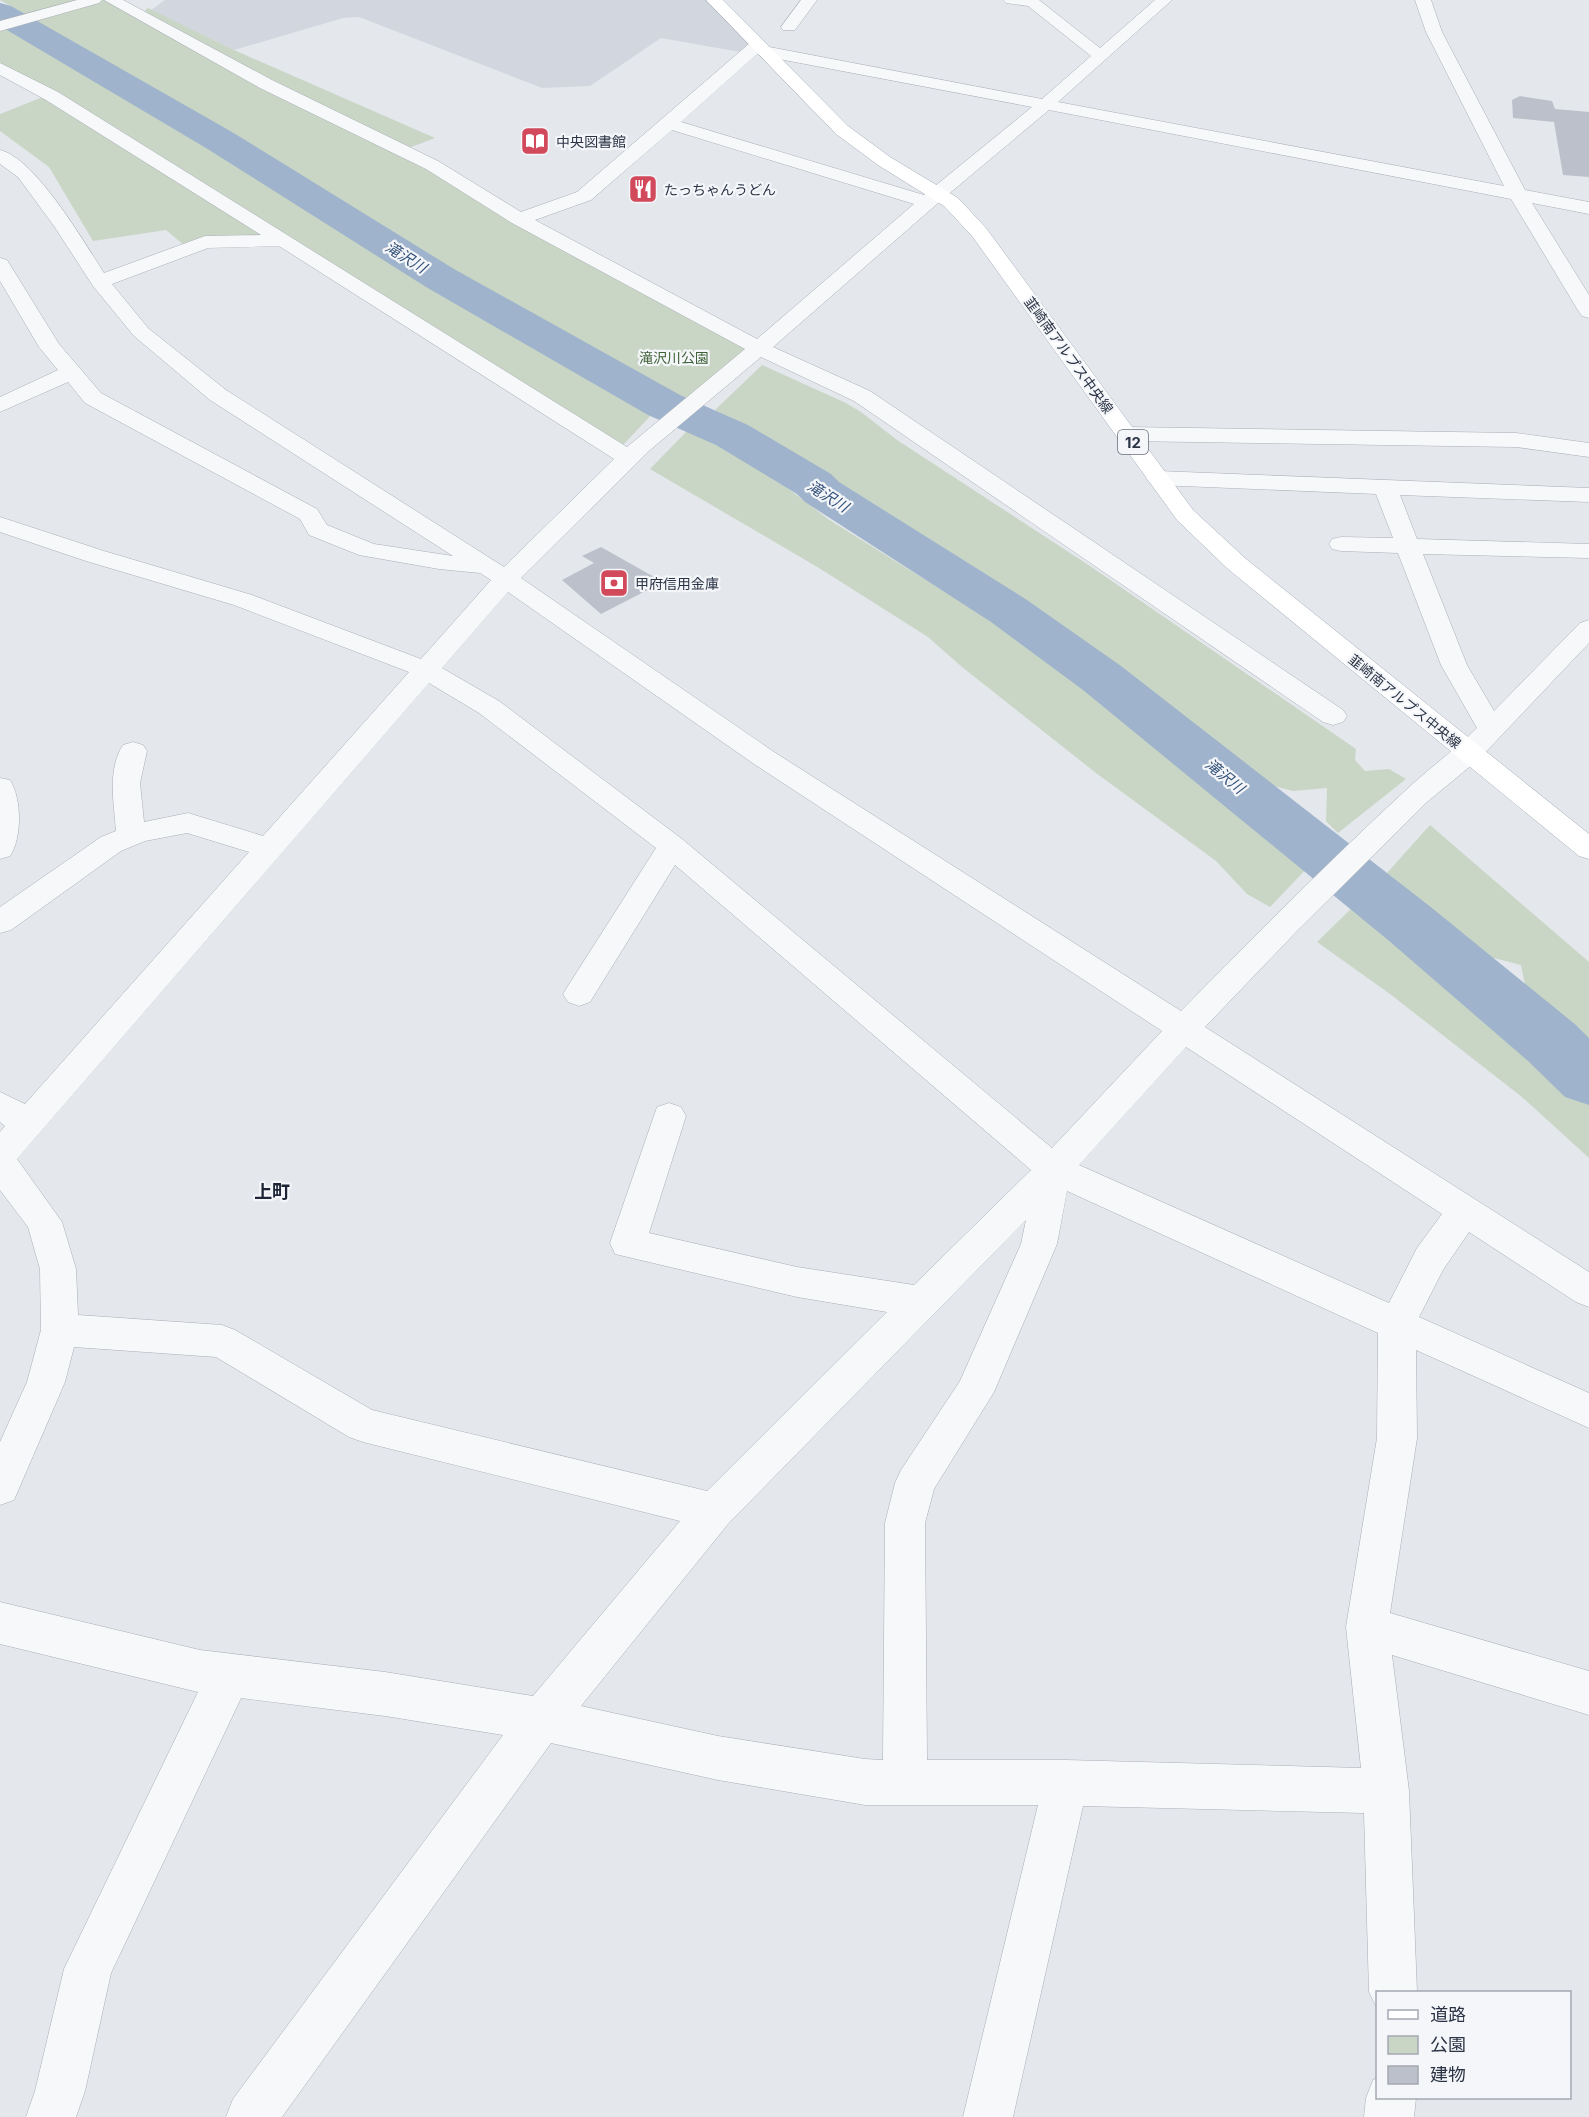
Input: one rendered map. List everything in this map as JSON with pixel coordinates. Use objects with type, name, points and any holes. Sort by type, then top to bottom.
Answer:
[{"type":"main road","name":"韮崎南アルプス中央線","points":[[714,0],[842,130],[932,198],[951,202],[979,232],[1185,515],[1237,564],[1589,849]]},
{"type":"street","points":[[112,0],[141,10],[266,84],[432,165],[519,219],[758,348],[862,396],[1333,716]]},
{"type":"street","points":[[789,27],[809,0]]},
{"type":"street","points":[[1011,0],[1032,2],[1101,56]]},
{"type":"street","points":[[0,1155],[427,669],[497,573],[635,451],[1046,104],[1164,0]]},
{"type":"street","points":[[1423,0],[1434,32],[1518,195],[1582,285],[1589,312]]},
{"type":"street","points":[[0,26],[90,1]]},
{"type":"street","points":[[519,219],[584,196],[760,48],[1589,208]]},
{"type":"street","points":[[0,68],[52,96],[283,240],[635,451]]},
{"type":"street","points":[[669,124],[932,198]]},
{"type":"street","points":[[0,155],[24,173],[62,224],[100,282],[141,332],[218,395],[497,573],[764,758],[1589,1291]]},
{"type":"street","points":[[100,282],[205,242],[283,240]]},
{"type":"street","points":[[0,264],[50,347],[93,399],[309,514],[318,530],[368,550],[497,573]]},
{"type":"street","points":[[0,405],[71,372]]},
{"type":"street","points":[[1126,434],[1516,440],[1589,450]]},
{"type":"street","points":[[1158,478],[1589,495]]},
{"type":"street","points":[[1385,487],[1454,665],[1491,729]]},
{"type":"street","points":[[0,524],[95,556],[243,600],[427,669],[489,706],[672,846],[1054,1169],[1589,1411]]},
{"type":"street","points":[[1341,544],[1589,551]]},
{"type":"street","points":[[251,2117],[542,1719],[714,1511],[1054,1169],[1183,1029],[1285,924],[1417,795],[1469,753],[1589,628]]},
{"type":"street","points":[[131,836],[126,783],[133,751]]},
{"type":"street","points":[[0,787],[4,815],[0,849]]},
{"type":"street","points":[[0,922],[111,844],[131,836],[188,823],[271,849]]},
{"type":"street","points":[[579,994],[672,846]]},
{"type":"street","points":[[0,1105],[28,1123]]},
{"type":"street","points":[[669,1116],[628,1243],[798,1282],[922,1302]]},
{"type":"street","points":[[0,1163],[44,1222],[58,1269],[60,1330],[46,1382],[0,1487]]},
{"type":"street","points":[[905,1782],[905,1523],[915,1483],[975,1392],[1040,1244],[1054,1169]]},
{"type":"street","points":[[1393,1991],[1386,1791],[1367,1627],[1397,1438],[1397,1324],[1430,1259],[1464,1211]]},
{"type":"street","points":[[60,1330],[222,1341],[363,1425],[714,1511]]},
{"type":"street","points":[[0,1623],[200,1671],[385,1694],[542,1719],[718,1758],[865,1782],[1066,1783],[1386,1791]]},
{"type":"street","points":[[1367,1627],[1589,1693]]},
{"type":"street","points":[[51,2117],[60,2091],[88,1969],[229,1675]]},
{"type":"street","points":[[988,2117],[1066,1783]]},
{"type":"street","points":[[1389,2117],[1391,2099]]},
{"type":"shaded area","points":[[165,0],[709,0],[754,46],[746,53],[661,38],[590,86],[542,88],[359,17],[343,18],[234,50],[151,10]]},
{"type":"green space","points":[[0,0],[83,0],[27,16]]},
{"type":"green space","name":"滝沢川公園","points":[[95,0],[112,0],[426,162],[758,348],[678,414],[452,284],[231,147],[80,61],[37,32],[32,17]]},
{"type":"green space","points":[[148,8],[234,50],[435,138],[406,149],[272,84],[142,13]]},
{"type":"green space","name":"滝沢川公園","points":[[10,27],[358,231],[349,236],[371,241],[656,410],[622,446],[285,238],[185,246],[166,230],[93,241],[49,167],[0,131],[0,114],[48,95],[0,68],[0,30]]},
{"type":"green space","name":"滝沢川公園","points":[[762,365],[861,412],[897,440],[1090,566],[1356,749],[1355,760],[1365,771],[1389,769],[1406,779],[1338,833],[1326,821],[1327,788],[1293,791],[1274,786],[1232,758],[1190,723],[1062,631],[920,537],[787,456],[774,442],[759,439],[715,410]]},
{"type":"green space","points":[[690,428],[760,467],[828,519],[1004,629],[1095,694],[1312,863],[1270,907],[1247,894],[1216,861],[1096,773],[962,667],[928,637],[819,568],[650,469]]},
{"type":"green space","points":[[1430,825],[1589,962],[1589,1053],[1527,995],[1521,965],[1490,957],[1387,873]]},
{"type":"green space","points":[[1358,902],[1401,932],[1561,1066],[1589,1097],[1589,1158],[1522,1097],[1390,994],[1317,942]]},
{"type":"building","points":[[1520,96],[1552,101],[1555,109],[1589,112],[1589,177],[1563,175],[1554,122],[1513,118],[1512,100]]},
{"type":"building","points":[[601,547],[663,582],[601,614],[562,580],[594,563],[582,556]]},
{"type":"waterway","name":"滝沢川","points":[[0,13],[219,140],[440,278],[664,405],[732,435],[814,484],[822,492],[1009,611],[1102,678],[1410,924],[1552,1043],[1589,1079]]},
{"type":"place","name":"中央図書館","points":[[535,141]]},
{"type":"place","name":"たっちゃんうどん","points":[[643,189]]},
{"type":"place","name":"甲府信用金庫","points":[[614,583]]},
{"type":"district","name":"上町","points":[[272,1191]]}]
